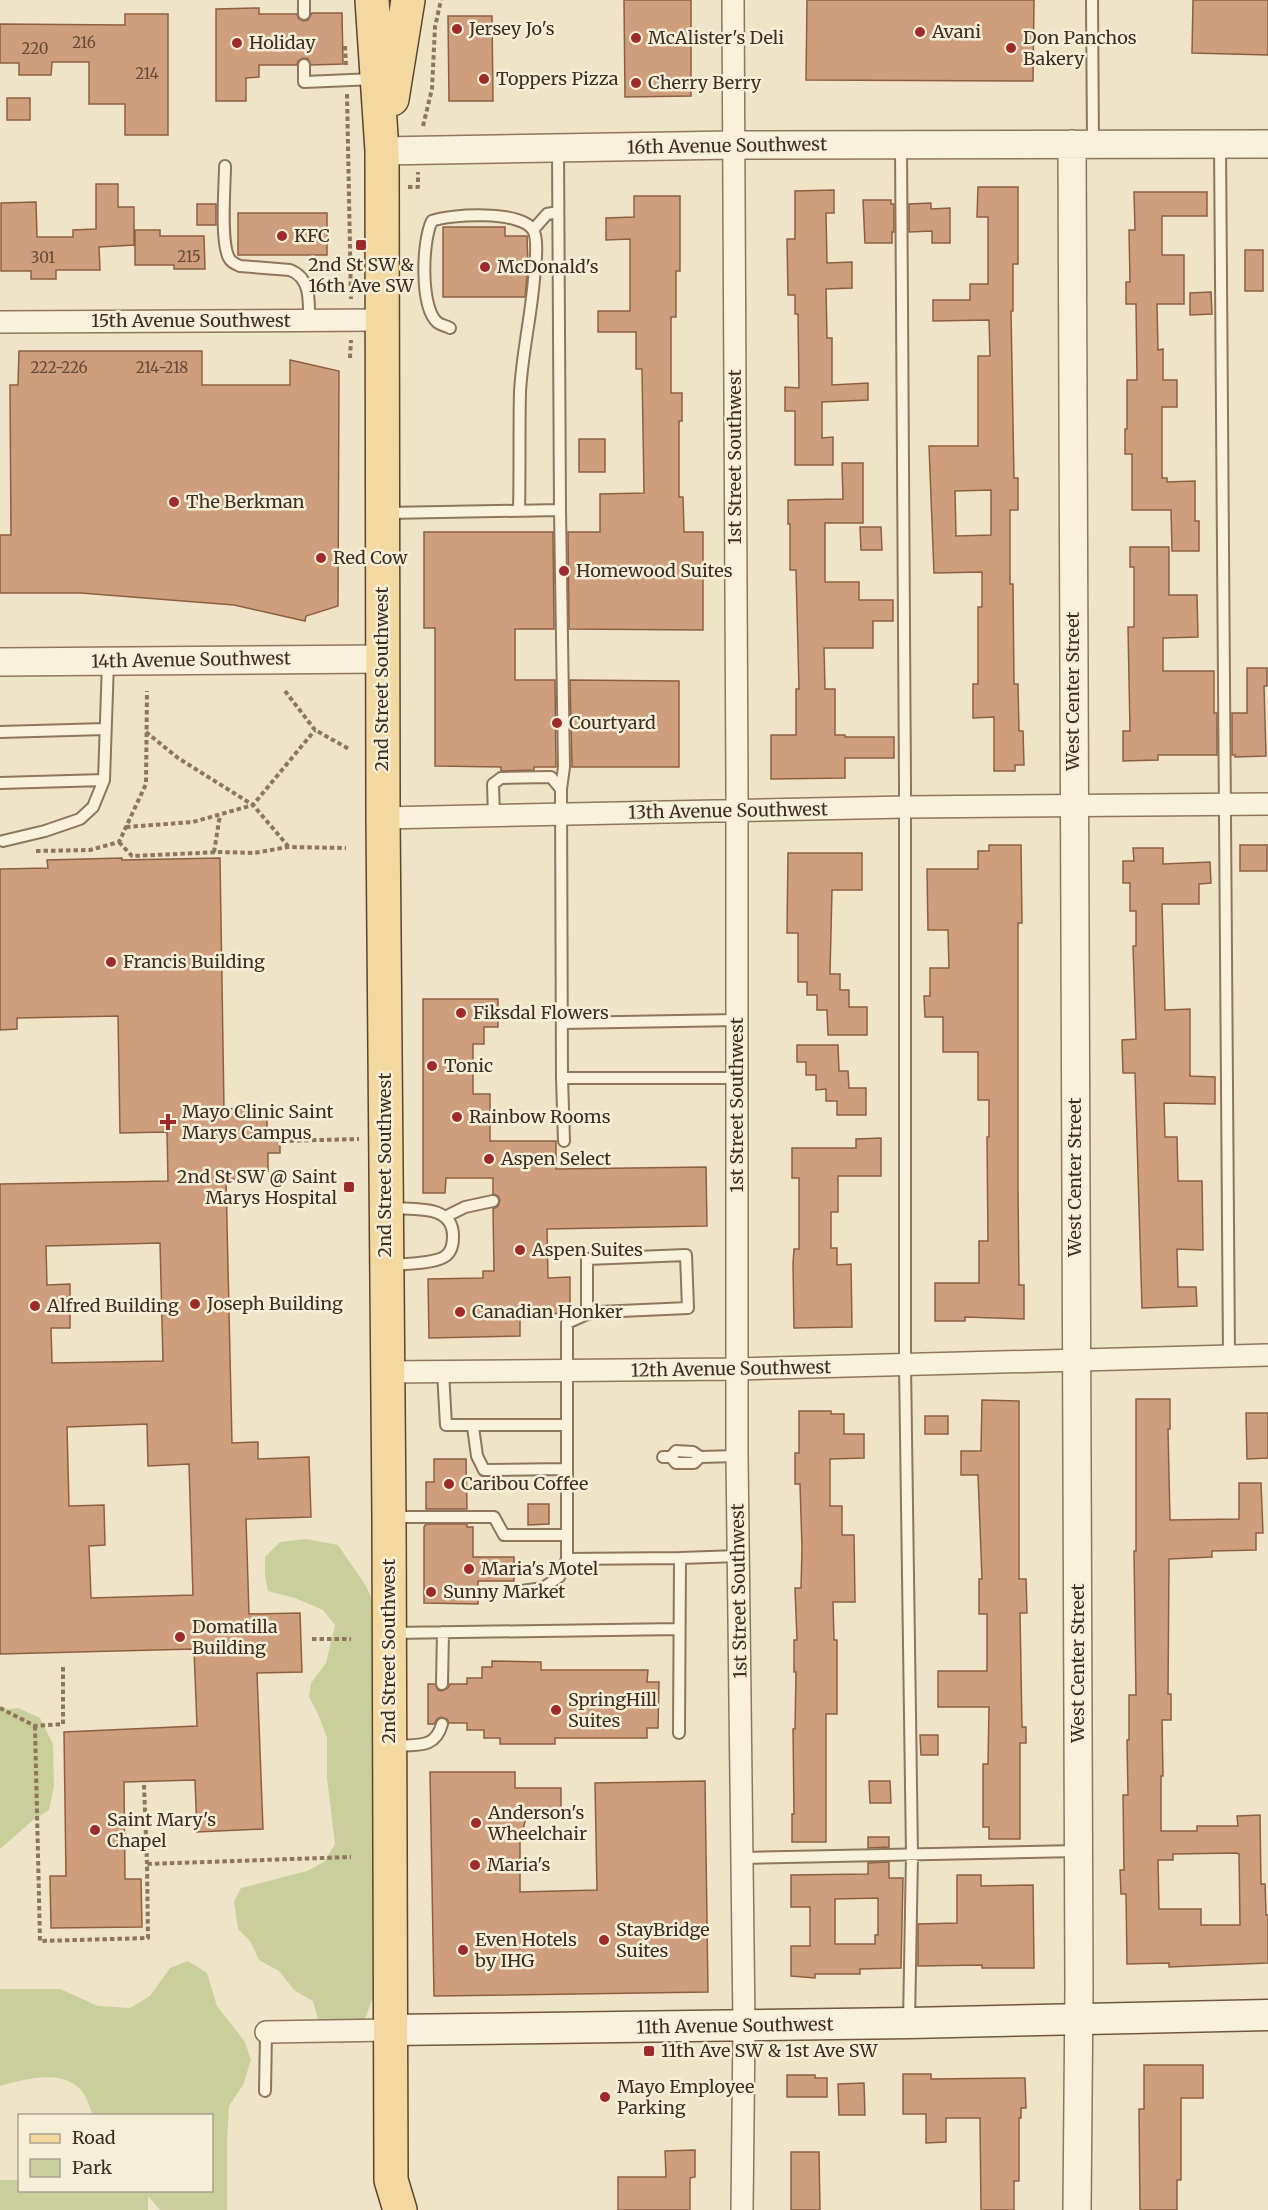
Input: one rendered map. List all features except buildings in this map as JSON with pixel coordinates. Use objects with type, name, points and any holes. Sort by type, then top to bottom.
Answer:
[{"type":"main road","name":"2nd Street Southwest","points":[[372,0],[362,80],[382,151]]},
{"type":"main road","name":"2nd Street Southwest","points":[[380,2210],[395,2195],[391,2030],[389,1517],[382,818],[382,151],[408,0]]},
{"type":"main road","name":"11th Avenue Southwest","points":[[391,2030],[1079,2020],[1268,2014]]},
{"type":"street","name":"1st Street Southwest","points":[[733,0],[737,1456],[744,2026],[742,2210]]},
{"type":"street","name":"West Center Street","points":[[1077,2210],[1079,2020],[1073,805],[1082,144]]},
{"type":"street","name":"16th Avenue Southwest","points":[[382,151],[733,145],[1268,144]]},
{"type":"street","name":"15th Avenue Southwest","points":[[0,322],[381,320]]},
{"type":"street","name":"14th Avenue Southwest","points":[[0,662],[382,659]]},
{"type":"street","name":"13th Avenue Southwest","points":[[382,818],[905,807],[1268,804]]},
{"type":"street","name":"12th Avenue Southwest","points":[[386,1372],[737,1370],[1268,1354]]},
{"type":"street","points":[[266,2032],[391,2030]]},
{"type":"lane","points":[[304,0],[304,14]]},
{"type":"lane","points":[[1082,144],[1092,0]]},
{"type":"lane","points":[[304,65],[304,82],[362,80]]},
{"type":"lane","points":[[1220,144],[1228,1356]]},
{"type":"lane","points":[[901,145],[905,807],[905,1365],[912,1855],[909,2023]]},
{"type":"lane","points":[[558,148],[564,767],[561,789],[564,1141]]},
{"type":"lane","points":[[225,166],[225,234],[228,256],[233,263],[240,266],[296,272],[305,283],[309,294],[309,320]]},
{"type":"lane","points":[[533,230],[547,214],[558,212]]},
{"type":"lane","points":[[450,328],[438,322],[430,311],[426,286],[426,245],[428,228],[432,221],[443,217],[494,216],[525,223],[533,230],[535,243],[531,314],[523,357],[520,394],[519,511]]},
{"type":"lane","points":[[382,513],[560,510]]},
{"type":"lane","points":[[3,841],[45,831],[80,819],[93,807],[104,780],[108,661]]},
{"type":"lane","points":[[0,732],[105,729]]},
{"type":"lane","points":[[494,816],[493,784],[501,778],[551,777],[561,789]]},
{"type":"lane","points":[[0,783],[104,780]]},
{"type":"lane","points":[[562,1023],[737,1020]]},
{"type":"lane","points":[[562,1078],[737,1078]]},
{"type":"lane","points":[[447,1216],[465,1207],[493,1201]]},
{"type":"lane","points":[[386,1208],[436,1211],[447,1216],[453,1227],[452,1248],[446,1257],[386,1265]]},
{"type":"lane","points":[[514,1592],[543,1588],[559,1577],[567,1559],[567,1323],[598,1312],[688,1308],[686,1255],[587,1259],[587,1314]]},
{"type":"lane","points":[[443,1372],[446,1425],[567,1425]]},
{"type":"lane","points":[[473,1426],[477,1456],[484,1470],[567,1469]]},
{"type":"lane","points":[[667,1457],[676,1463],[694,1463],[700,1457],[737,1456]]},
{"type":"lane","points":[[389,1517],[494,1517],[504,1535],[567,1535]]},
{"type":"lane","points":[[567,1559],[739,1556]]},
{"type":"lane","points":[[679,1733],[680,1558]]},
{"type":"lane","points":[[388,1633],[679,1629]]},
{"type":"lane","points":[[442,1684],[443,1632]]},
{"type":"lane","points":[[389,1746],[434,1741],[439,1736],[442,1724]]},
{"type":"lane","points":[[742,1858],[1078,1851]]},
{"type":"lane","points":[[266,2032],[266,2091]]},
{"type":"path","points":[[427,111],[432,88],[435,27],[441,0]]},
{"type":"path","points":[[345,34],[362,80],[350,294]]},
{"type":"path","points":[[119,842],[146,784],[147,691]]},
{"type":"path","points":[[285,691],[315,730],[349,749]]},
{"type":"path","points":[[126,827],[193,822],[253,805],[315,730]]},
{"type":"path","points":[[146,732],[178,758],[253,805],[288,847]]},
{"type":"path","points":[[214,852],[220,814]]},
{"type":"path","points":[[119,842],[132,856],[214,852],[254,853],[288,847],[346,848]]},
{"type":"path","points":[[32,851],[90,849],[119,842]]},
{"type":"path","points":[[282,1141],[339,1140]]},
{"type":"path","points":[[312,1639],[351,1639]]},
{"type":"path","points":[[0,1708],[35,1726],[63,1724],[63,1667]]},
{"type":"path","points":[[35,1726],[40,1941],[148,1938],[144,1785]]},
{"type":"path","points":[[147,1864],[351,1857]]},
{"type":"green space","points":[[306,1539],[338,1545],[366,1586],[380,1617],[375,1992],[359,2035],[342,2044],[324,2033],[313,2001],[295,1991],[279,1971],[259,1960],[250,1941],[238,1929],[234,1902],[241,1888],[307,1871],[324,1862],[335,1844],[327,1778],[327,1738],[309,1697],[311,1683],[326,1663],[335,1625],[323,1610],[295,1598],[268,1591],[265,1576],[265,1557],[280,1542]]},
{"type":"green space","points":[[18,1708],[40,1718],[53,1744],[54,1786],[49,1810],[32,1821],[0,1849],[0,1710]]},
{"type":"green space","points":[[188,1961],[207,1973],[217,2006],[245,2042],[251,2060],[243,2085],[229,2106],[227,2210],[160,2210],[148,2196],[148,2210],[0,2210],[0,2180],[18,2180],[18,2192],[213,2192],[213,2114],[93,2114],[84,2094],[67,2080],[33,2078],[0,2086],[0,1989],[60,1989],[98,2006],[130,2008],[150,1996],[170,1968]]},
{"type":"place","name":"Jersey Jo's","points":[[457,29]]},
{"type":"place","name":"Avani","points":[[920,32]]},
{"type":"place","name":"McAlister's Deli","points":[[636,38]]},
{"type":"place","name":"Holiday","points":[[237,43]]},
{"type":"place","name":"Don Panchos Bakery","points":[[1011,48]]},
{"type":"place","name":"Toppers Pizza","points":[[484,79]]},
{"type":"place","name":"Cherry Berry","points":[[636,83]]},
{"type":"place","name":"KFC","points":[[282,236]]},
{"type":"place","name":"2nd St SW & 16th Ave SW","points":[[361,245]]},
{"type":"place","name":"McDonald's","points":[[485,267]]},
{"type":"place","name":"The Berkman","points":[[174,502]]},
{"type":"place","name":"Red Cow","points":[[321,558]]},
{"type":"place","name":"Homewood Suites","points":[[564,571]]},
{"type":"place","name":"Courtyard","points":[[557,723]]},
{"type":"place","name":"Francis Building","points":[[111,962]]},
{"type":"place","name":"Fiksdal Flowers","points":[[461,1013]]},
{"type":"place","name":"Tonic","points":[[432,1066]]},
{"type":"place","name":"Rainbow Rooms","points":[[457,1117]]},
{"type":"place","name":"Mayo Clinic Saint Marys Campus","points":[[168,1122]]},
{"type":"place","name":"Aspen Select","points":[[489,1159]]},
{"type":"place","name":"2nd St SW @ Saint Marys Hospital","points":[[349,1187]]},
{"type":"place","name":"Aspen Suites","points":[[520,1250]]},
{"type":"place","name":"Joseph Building","points":[[195,1304]]},
{"type":"place","name":"Alfred Building","points":[[35,1306]]},
{"type":"place","name":"Canadian Honker","points":[[460,1312]]},
{"type":"place","name":"Caribou Coffee","points":[[449,1484]]},
{"type":"place","name":"Maria's Motel","points":[[469,1569]]},
{"type":"place","name":"Sunny Market","points":[[431,1592]]},
{"type":"place","name":"Domatilla Building","points":[[180,1637]]},
{"type":"place","name":"SpringHill Suites","points":[[556,1710]]},
{"type":"place","name":"Anderson's Wheelchair","points":[[476,1823]]},
{"type":"place","name":"Saint Mary's Chapel","points":[[95,1830]]},
{"type":"place","name":"Maria's","points":[[475,1865]]},
{"type":"place","name":"StayBridge Suites","points":[[604,1940]]},
{"type":"place","name":"Even Hotels by IHG","points":[[463,1950]]},
{"type":"place","name":"11th Ave SW & 1st Ave SW","points":[[649,2051]]},
{"type":"place","name":"Mayo Employee Parking","points":[[605,2097]]}]
